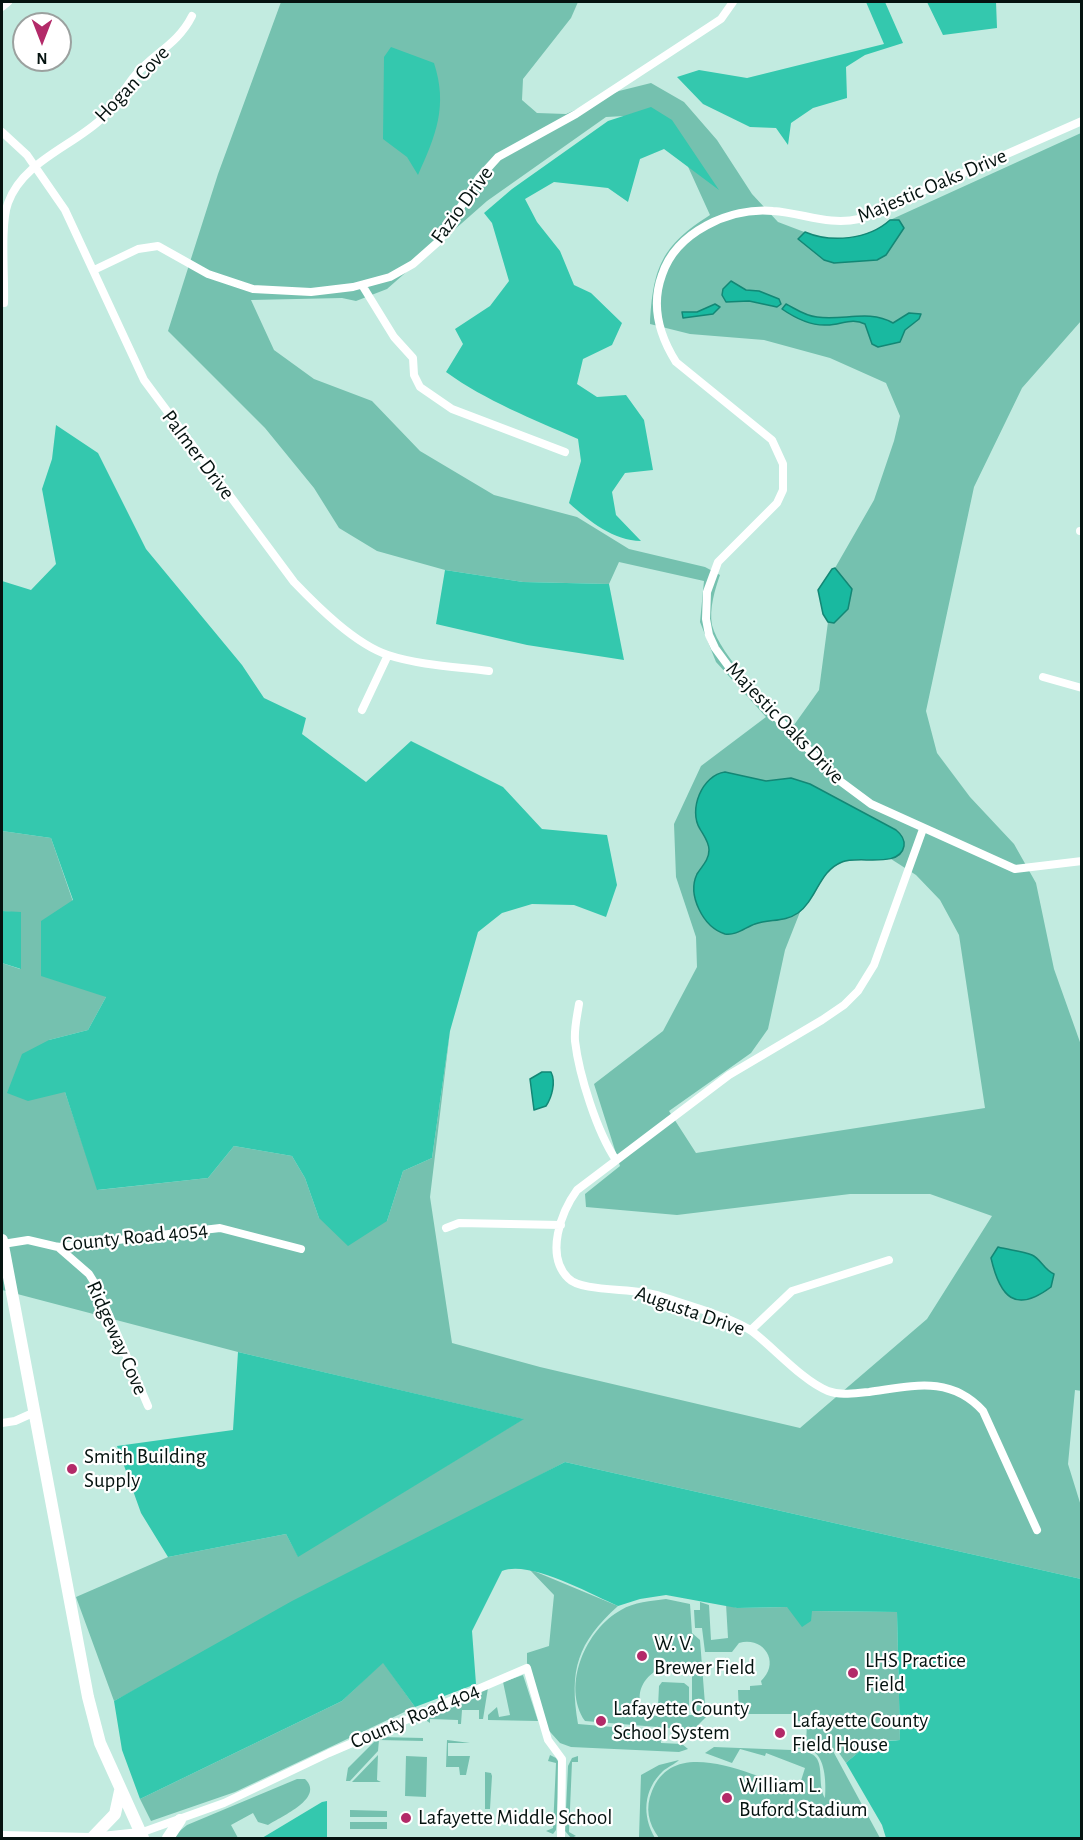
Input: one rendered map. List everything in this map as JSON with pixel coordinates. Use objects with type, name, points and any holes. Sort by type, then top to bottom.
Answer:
[{"type":"main road","points":[[2,1242],[88,1696],[100,1743],[141,1836]]},
{"type":"main road","points":[[93,1838],[115,1814],[120,1788]]},
{"type":"main road","points":[[168,1839],[180,1820]]},
{"type":"street","points":[[2,7],[8,2]]},
{"type":"street","name":"Fazio Drive","points":[[94,270],[138,249],[158,246],[208,274],[253,289],[311,292],[378,282],[402,271],[440,241],[479,178],[498,157],[576,114],[684,44],[721,19],[733,2]]},
{"type":"street","name":"Hogan Cove","points":[[4,303],[8,204],[17,186],[36,166],[105,116],[119,102],[133,78],[184,33],[192,16]]},
{"type":"street","name":"Majestic Oaks Drive","points":[[1082,121],[859,219],[834,222],[774,211],[759,211],[707,224],[676,247],[666,263],[656,294],[659,326],[666,347],[676,362],[772,440],[783,464],[783,490],[777,503],[718,561],[711,577],[706,619],[715,648],[737,678],[840,781],[871,804],[1015,869],[1082,861]]},
{"type":"street","name":"Palmer Drive","points":[[2,132],[36,166],[65,210],[144,380],[294,582],[320,608],[364,642],[388,655],[489,671]]},
{"type":"street","points":[[362,285],[394,337],[412,358],[414,375],[420,387],[452,409],[565,452]]},
{"type":"street","points":[[362,710],[388,655]]},
{"type":"street","points":[[1043,677],[1082,688]]},
{"type":"street","name":"Augusta Drive","points":[[923,829],[874,965],[858,992],[822,1020],[729,1075],[577,1190],[569,1201],[561,1225],[556,1249],[557,1260],[568,1279],[579,1286],[634,1289],[658,1295],[751,1330],[828,1391],[847,1395],[935,1385],[971,1398],[983,1412],[1037,1530]]},
{"type":"street","points":[[579,1004],[575,1028],[577,1053],[607,1147],[616,1160]]},
{"type":"street","points":[[446,1228],[459,1223],[561,1225]]},
{"type":"street","name":"County Road 4054","points":[[2,1242],[28,1240],[58,1247],[220,1228],[301,1249]]},
{"type":"street","name":"Ridgeway Cove","points":[[58,1247],[89,1274],[98,1287],[148,1406]]},
{"type":"street","points":[[751,1330],[792,1291],[889,1260]]},
{"type":"street","points":[[2,1423],[15,1421],[35,1412]]},
{"type":"street","name":"County Road 404","points":[[141,1836],[224,1803],[329,1753],[527,1668],[548,1740],[562,1759],[561,1839]]},
{"type":"street","points":[[2,1836],[93,1838],[141,1836]]},
{"type":"shaded area","points":[[281,2],[578,2],[571,18],[523,79],[522,100],[537,113],[566,114],[619,91],[651,83],[684,102],[717,140],[752,194],[778,222],[820,238],[857,238],[877,230],[890,220],[1081,133],[1081,321],[1022,388],[974,487],[926,711],[937,753],[970,797],[1014,844],[1036,883],[1054,969],[1081,1045],[1082,1391],[1075,1390],[1068,1464],[1081,1506],[1081,1579],[565,1462],[114,1701],[76,1597],[168,1557],[286,1534],[298,1556],[523,1419],[238,1352],[2,1290],[2,963],[20,969],[21,913],[2,911],[2,831],[51,838],[106,997],[88,1030],[49,1040],[54,1091],[65,1092],[98,1190],[208,1178],[234,1146],[292,1156],[305,1178],[319,1218],[387,1221],[403,1171],[432,1158],[450,1031],[430,1197],[452,1343],[540,1367],[800,1428],[927,1319],[992,1216],[930,1194],[850,1194],[677,1215],[586,1207],[585,1194],[620,1166],[594,1084],[663,1031],[697,967],[696,937],[676,877],[674,824],[701,766],[766,717],[716,662],[700,622],[704,581],[619,562],[609,584],[523,582],[445,570],[377,551],[339,528],[314,488],[265,428],[168,331],[218,174]],"holes":[[[644,115],[680,149],[710,215],[680,237],[663,260],[657,273],[650,324],[690,334],[764,340],[830,358],[886,383],[900,416],[874,500],[835,568],[818,590],[823,614],[828,622],[819,690],[794,725],[747,679],[717,637],[712,625],[711,612],[720,575],[705,567],[629,549],[577,517],[494,495],[420,451],[372,401],[314,379],[274,350],[251,300],[342,298],[356,301],[387,289],[487,201],[606,117]],[[859,859],[891,859],[916,875],[940,900],[959,935],[985,1108],[696,1153],[669,1111],[751,1053],[768,1029],[785,950],[800,912],[814,895],[823,877],[833,867],[843,862]]]},
{"type":"shaded area","points":[[866,2],[885,2],[903,43],[865,55],[846,67],[847,98],[813,108],[791,123],[788,145],[776,128],[750,127],[703,104],[677,77],[699,70],[747,78],[884,44]]},
{"type":"shaded area","points":[[927,2],[996,2],[997,28],[943,35]]},
{"type":"shaded area","points":[[391,47],[434,63],[438,79],[440,107],[438,120],[418,175],[407,157],[383,139],[384,57]]},
{"type":"shaded area","points":[[651,107],[672,120],[719,190],[664,149],[640,159],[628,202],[608,188],[554,182],[525,199],[537,222],[560,251],[574,285],[591,293],[622,323],[612,345],[583,359],[577,384],[597,397],[626,395],[644,420],[653,470],[625,473],[612,492],[616,515],[641,541],[612,534],[593,523],[569,503],[581,461],[578,439],[493,401],[446,372],[463,344],[455,329],[490,306],[509,281],[492,223],[484,213],[512,189],[608,121]]},
{"type":"shaded area","points":[[890,220],[899,220],[904,228],[886,255],[877,260],[834,263],[824,260],[798,239],[805,232],[826,238],[849,238],[871,232]]},
{"type":"shaded area","points":[[731,281],[746,290],[759,291],[779,299],[781,304],[777,307],[749,301],[726,302],[722,295],[723,289]]},
{"type":"shaded area","points":[[715,304],[720,307],[713,314],[683,318],[682,312],[697,312]]},
{"type":"shaded area","points":[[786,304],[813,316],[827,318],[865,316],[893,323],[909,313],[921,314],[919,319],[905,330],[900,342],[878,347],[872,344],[865,324],[856,321],[832,325],[809,323],[782,309]]},
{"type":"shaded area","points":[[56,425],[98,453],[146,549],[242,665],[264,698],[306,718],[302,734],[366,782],[411,741],[503,787],[542,829],[607,835],[617,885],[606,917],[574,905],[532,904],[502,913],[478,932],[450,1031],[432,1158],[403,1171],[387,1221],[348,1246],[319,1218],[305,1178],[292,1156],[234,1146],[208,1178],[97,1190],[65,1092],[28,1101],[7,1093],[22,1054],[49,1040],[88,1030],[106,997],[41,976],[41,921],[73,900],[51,838],[2,831],[2,581],[31,590],[56,564],[42,489],[52,459]]},
{"type":"shaded area","points":[[835,568],[852,589],[848,609],[834,623],[828,622],[823,614],[818,590]]},
{"type":"shaded area","points":[[445,570],[523,582],[609,584],[624,660],[527,645],[436,624]]},
{"type":"shaded area","points":[[725,772],[766,781],[791,778],[810,784],[896,830],[904,841],[901,853],[887,859],[842,862],[828,872],[810,900],[798,913],[783,919],[761,922],[737,933],[725,934],[710,925],[699,909],[694,882],[709,854],[707,842],[697,821],[699,794],[710,780]]},
{"type":"shaded area","points":[[2,911],[21,912],[21,969],[2,963]]},
{"type":"shaded area","points":[[542,1072],[551,1072],[553,1089],[546,1106],[534,1110],[530,1079]]},
{"type":"shaded area","points":[[998,1247],[1024,1252],[1035,1257],[1054,1274],[1051,1287],[1028,1299],[1019,1300],[1011,1297],[999,1283],[991,1258]]},
{"type":"shaded area","points":[[238,1352],[524,1419],[298,1557],[286,1534],[168,1557],[141,1513],[117,1446],[233,1430]]},
{"type":"shaded area","points":[[565,1462],[1081,1579],[1081,1838],[886,1838],[882,1825],[846,1763],[871,1745],[900,1740],[897,1612],[812,1611],[811,1621],[802,1627],[787,1607],[737,1608],[666,1595],[640,1599],[618,1606],[544,1574],[514,1569],[502,1571],[472,1631],[476,1684],[415,1707],[383,1663],[342,1701],[140,1799],[122,1750],[114,1701],[292,1601]]},
{"type":"shaded area","points":[[529,1569],[618,1606],[593,1632],[579,1659],[575,1688],[578,1724],[648,1730],[648,1735],[660,1735],[661,1743],[682,1744],[688,1749],[679,1752],[571,1747],[560,1743],[543,1724],[527,1668],[527,1653],[549,1646],[554,1595]]},
{"type":"shaded area","name":"W. V. Brewer Field","points":[[666,1599],[690,1604],[692,1633],[700,1640],[706,1717],[693,1730],[585,1721],[578,1707],[577,1676],[581,1660],[597,1630],[626,1607]],"holes":[[[679,1664],[692,1670],[692,1715],[646,1716],[640,1697],[641,1688],[646,1680],[669,1665]]]},
{"type":"shaded area","points":[[700,1602],[709,1605],[711,1640],[728,1638],[726,1604],[737,1608],[787,1607],[812,1611],[897,1612],[900,1740],[870,1746],[846,1763],[837,1750],[833,1751],[880,1838],[659,1838],[652,1827],[649,1815],[650,1797],[664,1773],[680,1764],[699,1762],[720,1765],[801,1790],[799,1787],[805,1768],[766,1753],[765,1756],[740,1749],[732,1763],[705,1753],[714,1747],[791,1750],[791,1753],[804,1752],[812,1755],[820,1766],[822,1791],[825,1798],[824,1774],[818,1756],[812,1751],[794,1748],[806,1747],[807,1721],[794,1721],[793,1714],[739,1714],[738,1690],[750,1690],[750,1686],[762,1685],[761,1681],[770,1666],[767,1653],[756,1643],[748,1642],[739,1643],[732,1652],[705,1652],[702,1628],[695,1628],[694,1610],[700,1610]]},
{"type":"shaded area","points":[[383,1662],[415,1707],[235,1792],[151,1821],[140,1799],[342,1701]]},
{"type":"shaded area","points":[[523,1675],[538,1721],[488,1720],[488,1715],[497,1707],[499,1717],[510,1715],[503,1682]]},
{"type":"shaded area","points":[[662,1682],[684,1683],[689,1687],[689,1710],[686,1713],[663,1713],[658,1707],[659,1686]]},
{"type":"shaded area","points":[[488,1688],[483,1719],[479,1719],[479,1710],[462,1710],[461,1724],[458,1724],[458,1720],[430,1719],[430,1723],[427,1721],[429,1712]]},
{"type":"shaded area","points":[[379,1737],[423,1738],[423,1741],[379,1740],[378,1751],[350,1781],[346,1781],[348,1768]]},
{"type":"shaded area","points":[[447,1740],[470,1743],[448,1743],[448,1756],[470,1756],[466,1775],[460,1775],[459,1767],[446,1767]]},
{"type":"shaded area","points":[[378,1755],[377,1780],[381,1782],[352,1782]]},
{"type":"shaded area","points":[[550,1755],[556,1758],[560,1765],[556,1830],[553,1834],[546,1831],[553,1828],[556,1763],[548,1761]]},
{"type":"shaded area","points":[[406,1756],[427,1757],[426,1797],[405,1796]]},
{"type":"shaded area","points":[[578,1756],[578,1762],[572,1762],[569,1832],[576,1836],[571,1838],[565,1831],[568,1766],[572,1758]]},
{"type":"shaded area","points":[[679,1760],[656,1778],[648,1795],[648,1821],[655,1838],[639,1837],[641,1775],[659,1765]]},
{"type":"shaded area","points":[[485,1772],[491,1773],[492,1776],[490,1809],[485,1809]]},
{"type":"shaded area","points":[[297,1779],[305,1779],[310,1786],[310,1793],[306,1800],[268,1825],[258,1822],[253,1813],[231,1825],[238,1838],[171,1838],[187,1825]]},
{"type":"shaded area","points":[[327,1801],[327,1838],[262,1838],[322,1802]]},
{"type":"shaded area","points":[[350,1810],[387,1811],[387,1817],[350,1817]]},
{"type":"shaded area","points":[[350,1822],[387,1822],[387,1829],[350,1829]]},
{"type":"place","name":"Smith Building Supply","points":[[72,1469]]},
{"type":"place","name":"W. V. Brewer Field","points":[[642,1656]]},
{"type":"place","name":"LHS Practice Field","points":[[853,1673]]},
{"type":"place","name":"Lafayette County School System","points":[[601,1721]]},
{"type":"place","name":"Lafayette County Field House","points":[[780,1733]]},
{"type":"place","name":"William L. Buford Stadium","points":[[727,1798]]},
{"type":"place","name":"Lafayette Middle School","points":[[406,1818]]}]
